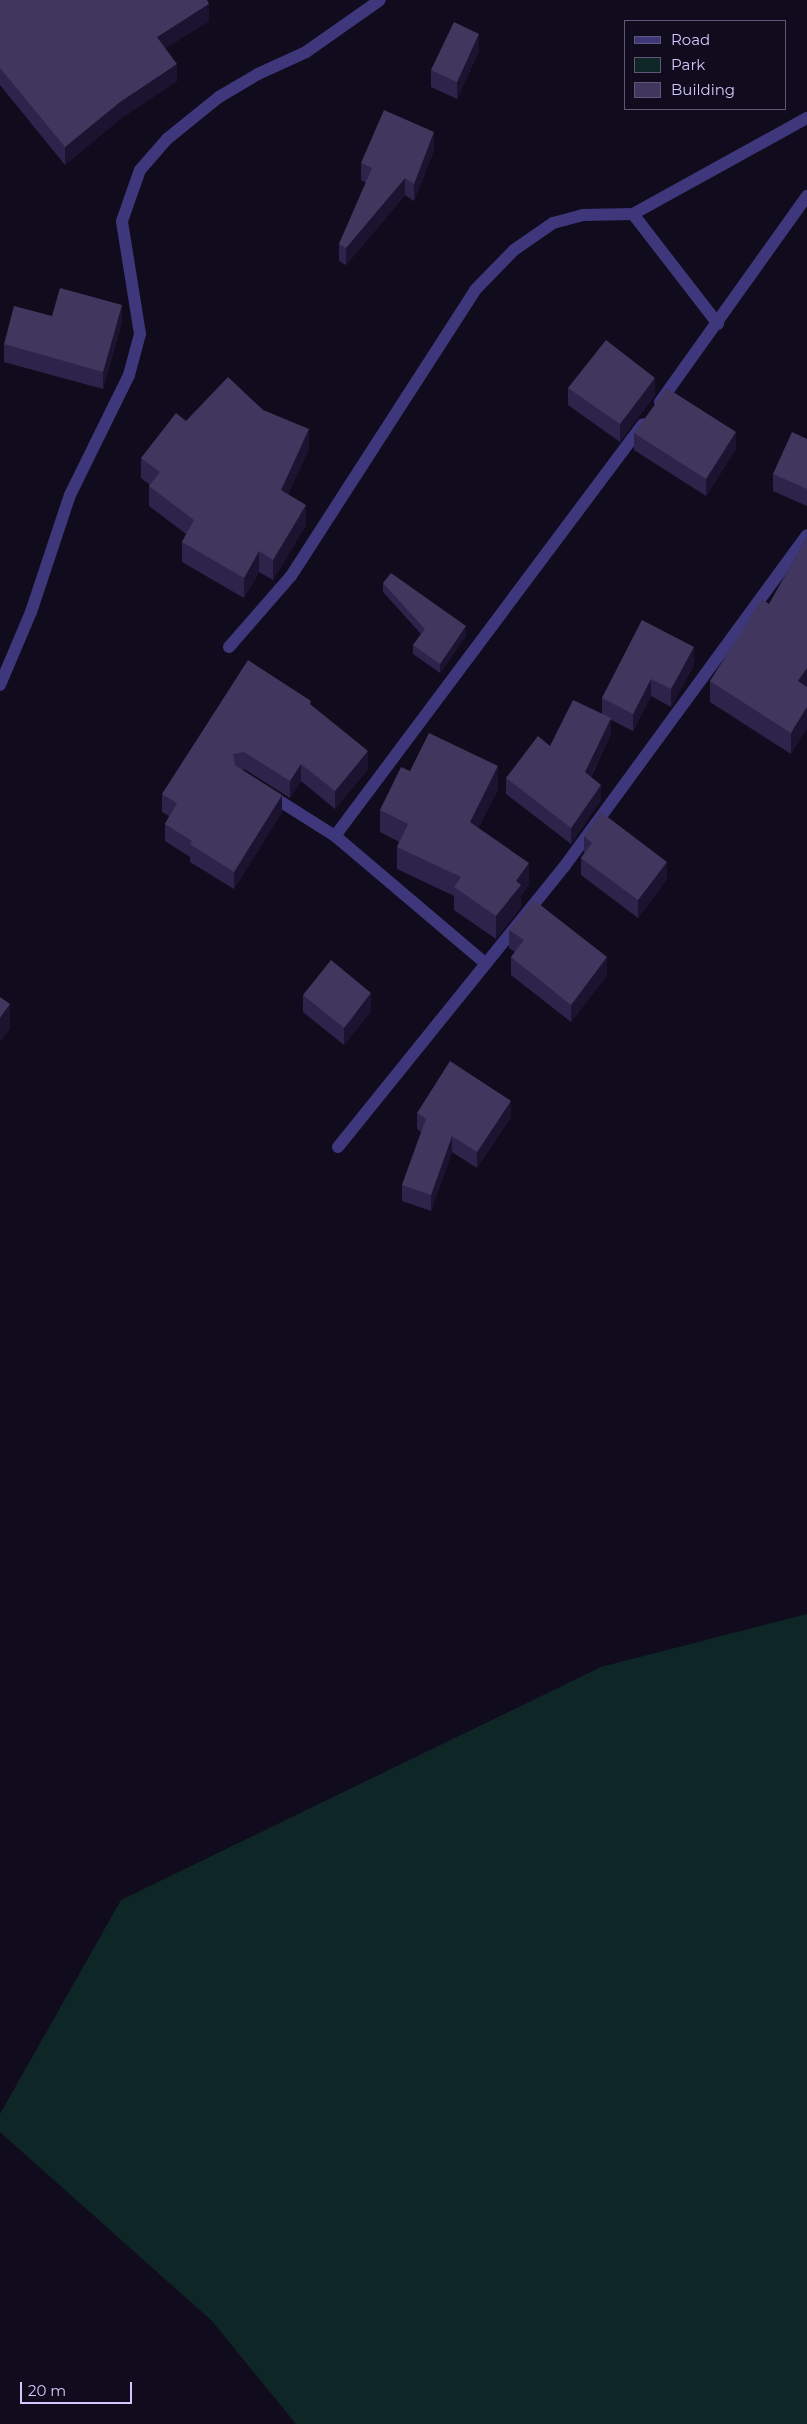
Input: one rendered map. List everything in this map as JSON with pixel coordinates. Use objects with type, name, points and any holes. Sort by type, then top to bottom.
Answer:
[{"type":"street","points":[[0,685],[31,612],[70,495],[128,375],[140,334],[122,221],[140,170],[167,139],[219,97],[306,52],[380,0]]},
{"type":"street","points":[[229,648],[291,576],[475,290],[514,250],[553,224],[583,215],[632,214],[807,118]]},
{"type":"street","points":[[335,836],[718,324],[807,196]]},
{"type":"street","points":[[632,214],[718,324]]},
{"type":"street","points":[[338,1147],[564,867],[807,535]]},
{"type":"street","points":[[256,786],[335,836],[485,963]]},
{"type":"green space","points":[[807,1614],[807,2424],[296,2424],[212,2321],[0,2132],[0,2114],[121,1900],[601,1667]]},
{"type":"building","points":[[0,0],[207,0],[209,4],[157,37],[177,64],[120,102],[65,147],[0,68]]},
{"type":"building","points":[[454,22],[479,34],[457,82],[431,70]]},
{"type":"building","points":[[384,110],[434,132],[414,184],[405,178],[346,248],[339,244],[372,168],[361,163]]},
{"type":"building","points":[[60,288],[122,305],[103,372],[4,344],[14,306],[52,316]]},
{"type":"building","points":[[606,340],[655,378],[620,424],[568,388]]},
{"type":"building","points":[[228,377],[263,410],[309,429],[281,490],[306,505],[273,560],[259,551],[244,578],[182,542],[194,520],[149,486],[160,472],[141,458],[176,413],[186,421]]},
{"type":"building","points":[[667,388],[736,432],[706,479],[634,433]]},
{"type":"building","points":[[792,432],[807,439],[807,489],[773,474]]},
{"type":"building","points":[[807,537],[807,668],[798,681],[807,687],[807,707],[791,733],[710,681],[762,599],[769,604]]},
{"type":"building","points":[[391,573],[466,626],[440,664],[413,645],[425,629],[383,583]]},
{"type":"building","points":[[642,620],[694,647],[671,689],[651,679],[633,714],[602,698]]},
{"type":"building","points":[[248,660],[311,701],[310,704],[368,751],[335,791],[301,764],[290,781],[244,752],[233,754],[235,765],[282,795],[234,872],[190,844],[192,841],[165,824],[177,803],[162,794]]},
{"type":"building","points":[[573,700],[611,718],[585,772],[601,785],[571,828],[506,778],[538,736],[550,746]]},
{"type":"building","points":[[429,733],[498,766],[470,822],[529,863],[516,881],[521,885],[496,916],[454,887],[461,877],[397,847],[408,824],[380,810],[401,767],[410,771]]},
{"type":"building","points":[[601,812],[667,862],[638,900],[581,858],[592,843],[584,836]]},
{"type":"building","points":[[534,900],[607,957],[571,1005],[511,957],[524,940],[509,930]]},
{"type":"building","points":[[331,960],[371,993],[344,1028],[303,995]]},
{"type":"building","points":[[0,997],[10,1004],[0,1018]]},
{"type":"building","points":[[450,1061],[511,1101],[477,1152],[452,1136],[431,1195],[402,1185],[426,1119],[417,1113]]}]
